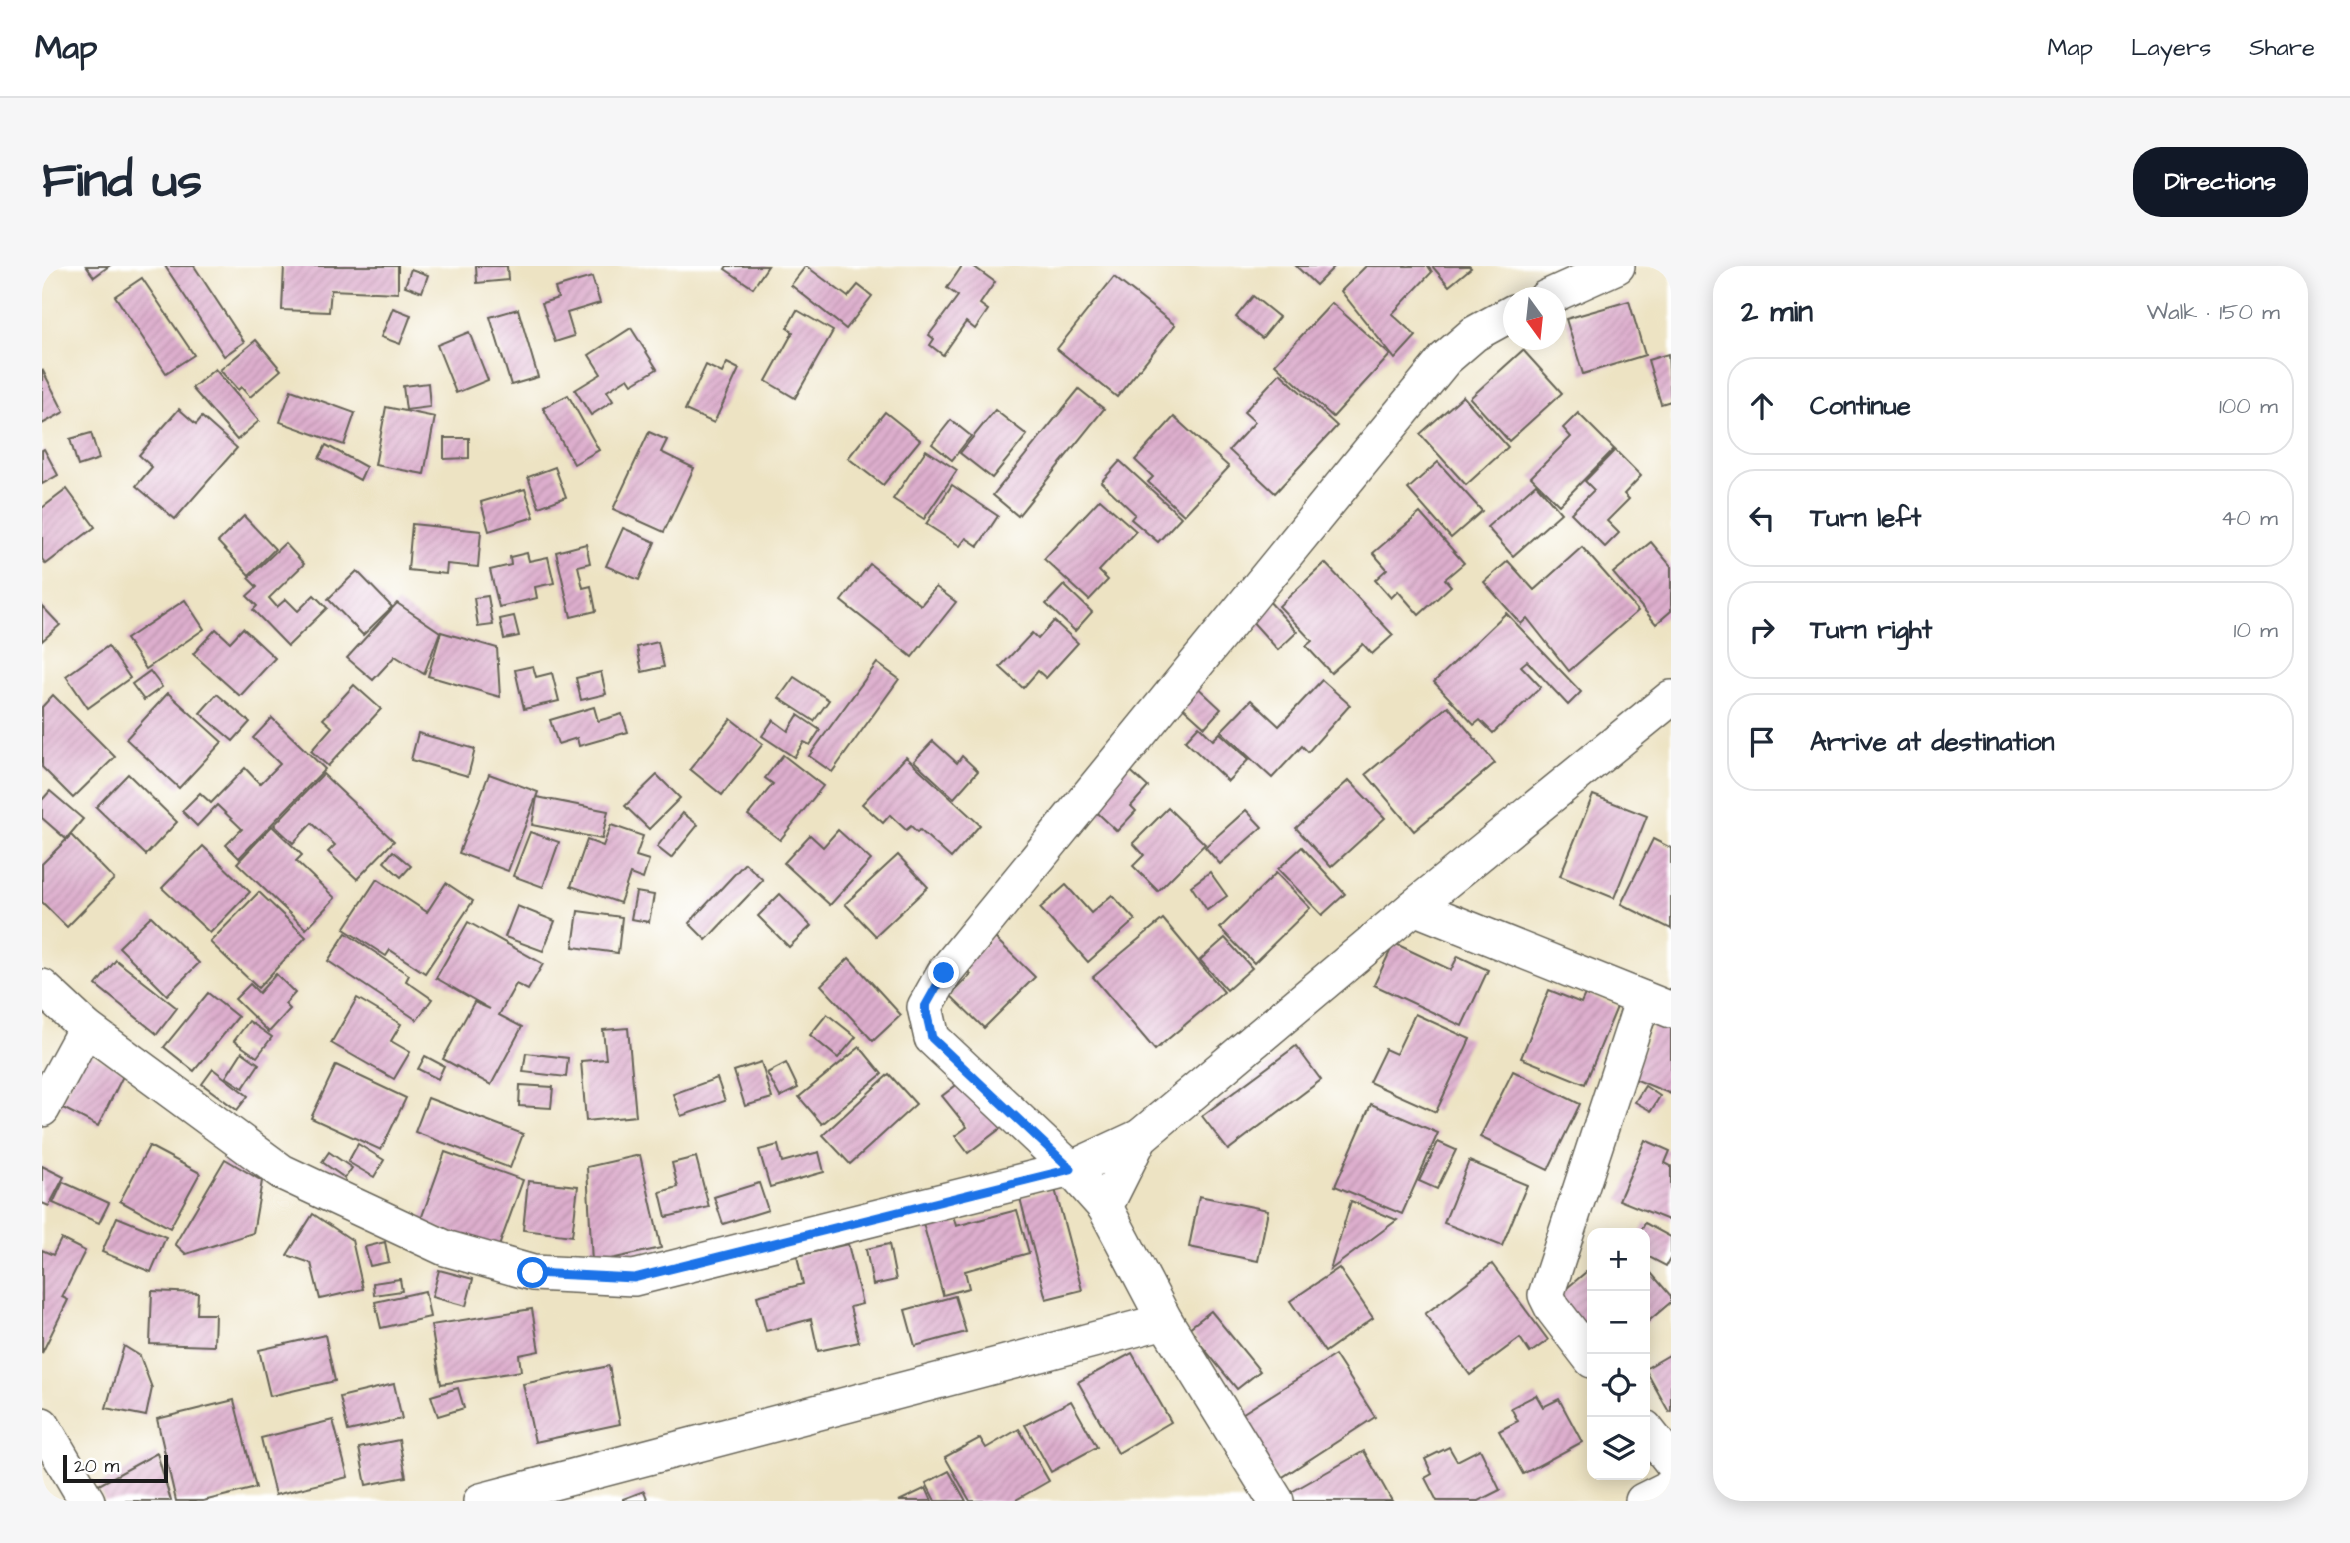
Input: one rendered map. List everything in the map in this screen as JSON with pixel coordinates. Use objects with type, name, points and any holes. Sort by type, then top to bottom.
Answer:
[{"type":"street","points":[[1566,289],[1617,266]]},
{"type":"street","points":[[1276,1501],[1165,1321],[1105,1207],[1071,1169],[932,1038],[925,1007],[944,973],[1445,359],[1474,334],[1503,318]]},
{"type":"street","points":[[42,988],[86,1028],[282,1172],[445,1248],[533,1273],[634,1278],[1071,1169],[1140,1137],[1414,907],[1671,698]]},
{"type":"street","points":[[1414,907],[1657,1005],[1546,1295],[1553,1309],[1587,1354]]},
{"type":"street","points":[[42,1109],[86,1028]]},
{"type":"street","points":[[1105,1207],[1140,1137]]},
{"type":"street","points":[[481,1501],[1165,1321]]},
{"type":"street","points":[[42,1424],[68,1486]]},
{"type":"street","points":[[1650,1434],[1671,1461]]},
{"type":"street","points":[[1643,1501],[1671,1487]]},
{"type":"building","points":[[86,266],[109,266],[94,277]]},
{"type":"building","points":[[165,266],[194,266],[244,342],[224,356]]},
{"type":"building","points":[[284,266],[398,266],[398,293],[331,290],[329,312],[282,310]]},
{"type":"building","points":[[476,266],[507,266],[508,280],[477,283]]},
{"type":"building","points":[[727,266],[768,266],[753,288],[725,269]]},
{"type":"building","points":[[806,266],[848,297],[858,285],[872,296],[846,329],[791,285]]},
{"type":"building","points":[[962,266],[973,266],[995,282],[980,304],[988,310],[975,329],[966,322],[943,355],[930,345],[934,339],[929,335],[958,296],[947,288]]},
{"type":"building","points":[[1296,266],[1335,266],[1316,285]]},
{"type":"building","points":[[1366,266],[1428,266],[1432,272],[1392,314],[1416,336],[1395,359],[1341,291]]},
{"type":"building","points":[[1432,266],[1469,266],[1471,268],[1449,286]]},
{"type":"building","points":[[411,269],[428,275],[422,292],[405,286]]},
{"type":"building","points":[[592,277],[600,303],[567,313],[574,336],[555,342],[542,303],[558,298],[555,288]]},
{"type":"building","points":[[1114,277],[1175,325],[1117,397],[1057,349]]},
{"type":"building","points":[[142,278],[194,355],[166,373],[115,296]]},
{"type":"building","points":[[1253,296],[1279,317],[1262,338],[1236,317]]},
{"type":"building","points":[[1629,301],[1645,355],[1583,374],[1566,319]]},
{"type":"building","points":[[1332,303],[1390,355],[1333,417],[1275,364]]},
{"type":"building","points":[[393,308],[411,315],[400,344],[381,337]]},
{"type":"building","points":[[518,309],[538,377],[511,385],[490,317]]},
{"type":"building","points":[[797,310],[833,331],[795,398],[766,381],[793,332],[787,328]]},
{"type":"building","points":[[631,328],[657,369],[632,384],[628,378],[607,391],[613,401],[591,415],[575,390],[601,374],[589,355]]},
{"type":"building","points":[[469,332],[488,380],[456,393],[437,345]]},
{"type":"building","points":[[256,340],[281,370],[250,397],[241,387],[238,390],[220,370]]},
{"type":"building","points":[[1523,350],[1562,393],[1509,441],[1470,398]]},
{"type":"building","points":[[1668,354],[1671,401],[1661,404],[1648,360]]},
{"type":"building","points":[[727,363],[739,369],[714,423],[685,410],[706,365],[722,373]]},
{"type":"building","points":[[42,369],[64,412],[42,424]]},
{"type":"building","points":[[215,369],[259,421],[237,440],[192,388]]},
{"type":"building","points":[[1280,373],[1337,426],[1275,493],[1229,450],[1255,422],[1244,412]]},
{"type":"building","points":[[428,383],[430,407],[406,410],[403,386]]},
{"type":"building","points":[[1079,389],[1104,409],[1018,516],[993,495]]},
{"type":"building","points":[[291,390],[355,413],[344,445],[280,422]]},
{"type":"building","points":[[568,395],[599,450],[574,464],[543,408]]},
{"type":"building","points":[[1463,396],[1508,447],[1466,485],[1420,434]]},
{"type":"building","points":[[386,407],[435,417],[424,474],[375,465]]},
{"type":"building","points":[[179,409],[196,424],[202,417],[237,448],[175,519],[136,486],[152,467],[139,455]]},
{"type":"building","points":[[995,410],[1027,435],[992,478],[960,453]]},
{"type":"building","points":[[885,412],[920,440],[883,485],[848,458]]},
{"type":"building","points":[[1578,413],[1614,449],[1559,505],[1531,477],[1571,437],[1563,428]]},
{"type":"building","points":[[1174,417],[1229,467],[1184,515],[1148,482],[1153,477],[1135,460]]},
{"type":"building","points":[[951,420],[971,436],[952,460],[932,444]]},
{"type":"building","points":[[649,432],[667,440],[661,452],[694,468],[664,532],[613,509]]},
{"type":"building","points":[[91,433],[99,459],[78,466],[70,439]]},
{"type":"building","points":[[444,438],[469,438],[469,458],[444,459]]},
{"type":"building","points":[[326,445],[366,467],[360,480],[319,458]]},
{"type":"building","points":[[44,449],[58,475],[42,484],[42,450]]},
{"type":"building","points":[[926,450],[957,470],[924,519],[893,499]]},
{"type":"building","points":[[1615,450],[1641,476],[1624,494],[1629,499],[1607,521],[1619,533],[1605,547],[1571,513],[1594,490],[1585,481]]},
{"type":"building","points":[[1120,461],[1181,517],[1158,542],[1131,519],[1135,514],[1101,482]]},
{"type":"building","points":[[1438,462],[1482,511],[1451,538],[1408,489]]},
{"type":"building","points":[[555,467],[566,497],[539,507],[528,477]]},
{"type":"building","points":[[1536,484],[1561,513],[1513,556],[1487,527]]},
{"type":"building","points":[[952,485],[998,516],[978,546],[966,538],[960,546],[926,524]]},
{"type":"building","points":[[67,489],[95,527],[46,564],[42,559],[42,508]]},
{"type":"building","points":[[525,489],[534,517],[489,531],[481,502]]},
{"type":"building","points":[[1100,499],[1136,531],[1099,571],[1108,580],[1089,600],[1044,559]]},
{"type":"building","points":[[1420,513],[1464,563],[1445,579],[1451,586],[1419,615],[1398,591],[1391,598],[1375,580],[1387,569],[1373,553]]},
{"type":"building","points":[[244,516],[275,549],[249,575],[218,542]]},
{"type":"building","points":[[412,524],[481,531],[478,567],[447,564],[446,574],[408,570]]},
{"type":"building","points":[[623,528],[655,542],[639,580],[606,566]]},
{"type":"building","points":[[1651,542],[1671,566],[1671,611],[1656,624],[1613,573]]},
{"type":"building","points":[[285,543],[304,564],[269,598],[277,607],[286,599],[298,611],[314,595],[327,608],[288,646],[253,610],[257,606],[247,596],[257,587],[248,578]]},
{"type":"building","points":[[586,544],[590,563],[578,566],[583,588],[591,586],[596,611],[571,617],[556,552]]},
{"type":"building","points":[[1582,547],[1638,611],[1569,671],[1527,618],[1521,624],[1484,582],[1508,561],[1534,590]]},
{"type":"building","points":[[527,553],[529,561],[548,557],[554,583],[535,587],[537,598],[499,607],[490,570],[511,565],[510,557]]},
{"type":"building","points":[[1325,563],[1393,635],[1372,654],[1363,644],[1331,673],[1306,646],[1312,641],[1279,606]]},
{"type":"building","points":[[870,564],[921,605],[936,587],[956,602],[912,657],[841,601]]},
{"type":"building","points":[[357,571],[392,607],[363,635],[328,599]]},
{"type":"building","points":[[1064,585],[1092,612],[1075,631],[1046,604]]},
{"type":"building","points":[[488,596],[493,625],[478,627],[474,598]]},
{"type":"building","points":[[185,600],[204,629],[146,669],[126,639]]},
{"type":"building","points":[[1268,600],[1297,632],[1278,650],[1249,618]]},
{"type":"building","points":[[397,603],[440,632],[424,674],[395,656],[373,680],[347,658]]},
{"type":"building","points":[[42,606],[60,625],[42,641]]},
{"type":"building","points":[[1506,613],[1581,692],[1568,705],[1527,661],[1521,666],[1541,687],[1493,733],[1480,720],[1474,725],[1434,682]]},
{"type":"building","points":[[514,616],[519,636],[504,639],[500,619]]},
{"type":"building","points":[[1054,621],[1078,643],[1046,678],[1038,671],[1023,688],[1000,667],[1032,633],[1038,639]]},
{"type":"building","points":[[243,628],[275,658],[240,696],[193,654],[216,629],[230,642]]},
{"type":"building","points":[[441,632],[497,648],[500,697],[428,676]]},
{"type":"building","points":[[658,642],[664,667],[642,672],[637,647]]},
{"type":"building","points":[[108,646],[130,678],[88,708],[66,676]]},
{"type":"building","points":[[877,663],[899,679],[832,772],[809,756]]},
{"type":"building","points":[[533,666],[536,677],[552,673],[559,701],[524,709],[515,670]]},
{"type":"building","points":[[150,671],[162,687],[144,700],[132,684]]},
{"type":"building","points":[[601,672],[606,694],[581,700],[576,678]]},
{"type":"building","points":[[794,677],[829,700],[814,721],[779,698]]},
{"type":"building","points":[[1322,680],[1350,705],[1308,752],[1302,746],[1272,778],[1221,731],[1251,700],[1279,726]]},
{"type":"building","points":[[1193,683],[1221,709],[1205,727],[1176,701]]},
{"type":"building","points":[[354,685],[381,709],[328,766],[311,751],[332,727],[323,719]]},
{"type":"building","points":[[168,693],[222,742],[179,788],[126,739]]},
{"type":"building","points":[[217,694],[250,722],[233,741],[200,713]]},
{"type":"building","points":[[53,695],[115,757],[73,798],[42,767],[42,707]]},
{"type":"building","points":[[1448,706],[1495,763],[1414,831],[1366,774]]},
{"type":"building","points":[[594,707],[598,721],[622,714],[628,732],[579,746],[577,738],[558,744],[550,720]]},
{"type":"building","points":[[798,715],[820,730],[810,745],[804,742],[794,757],[762,736],[773,720],[788,731]]},
{"type":"building","points":[[272,718],[325,769],[239,858],[226,845],[242,829],[217,805],[197,826],[182,811],[200,793],[211,803],[245,768],[260,784],[280,764],[253,738]]},
{"type":"building","points":[[731,719],[763,744],[722,795],[690,769]]},
{"type":"building","points":[[1199,726],[1213,740],[1220,733],[1249,759],[1228,781],[1185,741]]},
{"type":"building","points":[[418,733],[475,749],[468,776],[411,760]]},
{"type":"building","points":[[933,741],[957,763],[962,756],[978,771],[954,798],[914,761]]},
{"type":"building","points":[[783,755],[823,786],[780,840],[748,815],[773,784],[765,778]]},
{"type":"building","points":[[906,757],[980,825],[951,858],[920,830],[917,832],[911,826],[906,830],[890,815],[883,823],[862,804]]},
{"type":"building","points":[[1123,764],[1148,787],[1131,806],[1136,811],[1117,831],[1087,803]]},
{"type":"building","points":[[128,774],[177,822],[146,855],[96,807]]},
{"type":"building","points":[[323,774],[394,841],[357,879],[328,852],[335,845],[312,823],[293,843],[274,825]]},
{"type":"building","points":[[489,774],[538,792],[508,871],[459,853]]},
{"type":"building","points":[[657,775],[680,798],[649,829],[625,806]]},
{"type":"building","points":[[1349,780],[1385,818],[1331,867],[1296,828]]},
{"type":"building","points":[[50,791],[83,819],[66,839],[42,818],[42,800]]},
{"type":"building","points":[[1593,795],[1647,816],[1614,898],[1560,876]]},
{"type":"building","points":[[537,797],[608,811],[602,839],[532,825]]},
{"type":"building","points":[[1168,808],[1205,844],[1158,891],[1133,866],[1144,855],[1133,843]]},
{"type":"building","points":[[1246,810],[1262,827],[1220,864],[1205,847]]},
{"type":"building","points":[[683,813],[698,825],[671,858],[657,847]]},
{"type":"building","points":[[611,825],[643,836],[636,856],[649,860],[643,879],[630,874],[620,903],[571,886],[587,840],[603,846]]},
{"type":"building","points":[[272,826],[302,855],[296,861],[335,898],[306,929],[237,863]]},
{"type":"building","points":[[838,830],[871,860],[830,905],[784,863],[810,835],[823,847]]},
{"type":"building","points":[[530,832],[559,842],[543,887],[513,876]]},
{"type":"building","points":[[71,835],[114,879],[67,927],[42,902],[42,864]]},
{"type":"building","points":[[1653,839],[1671,848],[1671,929],[1621,904]]},
{"type":"building","points":[[203,846],[250,892],[210,933],[162,888]]},
{"type":"building","points":[[1302,847],[1345,894],[1322,915],[1278,869]]},
{"type":"building","points":[[393,851],[411,866],[401,877],[384,862]]},
{"type":"building","points":[[898,855],[928,887],[876,936],[845,904]]},
{"type":"building","points":[[745,863],[763,880],[706,940],[689,923]]},
{"type":"building","points":[[1210,872],[1227,896],[1207,910],[1191,886]]},
{"type":"building","points":[[1276,873],[1310,908],[1254,963],[1220,928]]},
{"type":"building","points":[[377,879],[427,912],[446,883],[473,901],[425,973],[390,950],[386,956],[344,929]]},
{"type":"building","points":[[1066,885],[1091,913],[1112,895],[1135,920],[1088,962],[1040,908]]},
{"type":"building","points":[[259,892],[306,937],[258,988],[210,942]]},
{"type":"building","points":[[636,892],[654,895],[649,922],[631,919]]},
{"type":"building","points":[[780,894],[811,926],[789,947],[758,916]]},
{"type":"building","points":[[517,906],[555,921],[543,951],[505,937]]},
{"type":"building","points":[[578,911],[622,917],[618,953],[573,947]]},
{"type":"building","points":[[151,916],[199,963],[167,995],[119,947]]},
{"type":"building","points":[[1163,919],[1224,992],[1155,1050],[1093,977]]},
{"type":"building","points":[[468,922],[543,964],[528,990],[516,984],[499,1015],[522,1027],[491,1085],[443,1059],[474,1002],[490,1009],[436,978]]},
{"type":"building","points":[[346,933],[409,975],[406,981],[432,999],[417,1020],[328,961]]},
{"type":"building","points":[[993,936],[1035,977],[984,1028],[950,995],[971,974],[963,966]]},
{"type":"building","points":[[1225,938],[1252,968],[1227,990],[1200,960]]},
{"type":"building","points":[[1394,943],[1451,970],[1458,956],[1488,970],[1462,1026],[1374,985]]},
{"type":"building","points":[[849,958],[901,1015],[873,1041],[821,985]]},
{"type":"building","points":[[116,960],[177,1008],[157,1034],[96,985]]},
{"type":"building","points":[[276,974],[295,993],[285,1004],[290,1009],[269,1032],[235,999],[250,984],[259,993]]},
{"type":"building","points":[[1549,990],[1581,1003],[1585,994],[1617,1007],[1585,1084],[1521,1058]]},
{"type":"building","points":[[208,993],[238,1017],[194,1071],[164,1047]]},
{"type":"building","points":[[357,998],[401,1024],[391,1041],[410,1052],[394,1079],[331,1043]]},
{"type":"building","points":[[827,1014],[856,1037],[838,1058],[810,1035]]},
{"type":"building","points":[[1415,1014],[1470,1039],[1436,1112],[1369,1082],[1385,1049],[1396,1054]]},
{"type":"building","points":[[1657,1017],[1671,1023],[1671,1094],[1632,1078]]},
{"type":"building","points":[[249,1021],[272,1037],[257,1057],[234,1041]]},
{"type":"building","points":[[628,1028],[636,1116],[586,1121],[581,1061],[606,1059],[603,1030]]},
{"type":"building","points":[[1296,1046],[1321,1080],[1228,1150],[1202,1116]]},
{"type":"building","points":[[860,1047],[882,1074],[822,1124],[799,1097]]},
{"type":"building","points":[[86,1052],[125,1072],[98,1126],[59,1106]]},
{"type":"building","points":[[242,1052],[259,1064],[243,1088],[226,1077]]},
{"type":"building","points":[[526,1053],[568,1058],[566,1077],[523,1072]]},
{"type":"building","points":[[425,1056],[444,1066],[438,1079],[418,1069]]},
{"type":"building","points":[[761,1062],[772,1098],[745,1106],[734,1071]]},
{"type":"building","points":[[786,1063],[798,1088],[780,1097],[767,1073]]},
{"type":"building","points":[[336,1065],[406,1098],[381,1150],[311,1118]]},
{"type":"building","points":[[213,1069],[248,1096],[237,1110],[202,1084]]},
{"type":"building","points":[[1513,1071],[1580,1104],[1548,1170],[1480,1137]]},
{"type":"building","points":[[889,1074],[916,1104],[850,1164],[823,1135]]},
{"type":"building","points":[[717,1078],[725,1101],[681,1116],[673,1094]]},
{"type":"building","points":[[963,1080],[1001,1128],[968,1153],[955,1136],[967,1127],[942,1096]]},
{"type":"building","points":[[520,1085],[553,1087],[551,1108],[519,1106]]},
{"type":"building","points":[[1645,1086],[1660,1096],[1651,1111],[1635,1102]]},
{"type":"building","points":[[428,1098],[523,1134],[510,1168],[415,1132]]},
{"type":"building","points":[[1371,1104],[1438,1133],[1402,1214],[1335,1186]]},
{"type":"building","points":[[1645,1140],[1670,1151],[1665,1163],[1671,1166],[1671,1221],[1619,1200]]},
{"type":"building","points":[[1438,1142],[1456,1150],[1437,1189],[1419,1181]]},
{"type":"building","points":[[358,1144],[384,1160],[374,1177],[348,1162]]},
{"type":"building","points":[[778,1145],[782,1162],[819,1152],[824,1172],[770,1187],[759,1150]]},
{"type":"building","points":[[149,1146],[200,1173],[170,1228],[120,1201]]},
{"type":"building","points":[[329,1152],[352,1168],[345,1178],[322,1162]]},
{"type":"building","points":[[445,1152],[523,1180],[498,1249],[420,1222]]},
{"type":"building","points":[[640,1155],[661,1248],[592,1263],[587,1167]]},
{"type":"building","points":[[696,1157],[709,1207],[666,1217],[660,1192],[678,1187],[672,1163]]},
{"type":"building","points":[[225,1159],[262,1181],[253,1233],[186,1254],[175,1244]]},
{"type":"building","points":[[1469,1161],[1527,1185],[1502,1246],[1444,1223]]},
{"type":"building","points":[[42,1166],[64,1177],[49,1206],[42,1203]]},
{"type":"building","points":[[528,1181],[578,1186],[572,1236],[523,1230]]},
{"type":"building","points":[[63,1182],[109,1203],[99,1223],[53,1203]]},
{"type":"building","points":[[759,1183],[768,1210],[723,1224],[714,1197]]},
{"type":"building","points":[[1055,1189],[1082,1290],[1046,1299],[1020,1198]]},
{"type":"building","points":[[1199,1196],[1268,1210],[1258,1261],[1189,1247]]},
{"type":"building","points":[[1351,1201],[1397,1220],[1330,1270]]},
{"type":"building","points":[[951,1208],[956,1226],[1017,1210],[1029,1253],[965,1271],[969,1288],[943,1295],[921,1216]]},
{"type":"building","points":[[313,1214],[352,1240],[363,1289],[320,1299],[311,1263],[287,1255]]},
{"type":"building","points":[[117,1217],[166,1237],[151,1272],[102,1252]]},
{"type":"building","points":[[1645,1223],[1671,1237],[1671,1257],[1666,1266],[1650,1258],[1650,1228],[1642,1228]]},
{"type":"building","points":[[61,1239],[85,1251],[62,1297],[68,1300],[42,1353],[42,1250],[53,1255]]},
{"type":"building","points":[[385,1242],[389,1262],[370,1266],[365,1247]]},
{"type":"building","points":[[848,1244],[862,1304],[850,1307],[859,1342],[818,1351],[811,1319],[766,1331],[757,1296],[803,1284],[797,1256]]},
{"type":"building","points":[[889,1244],[896,1280],[873,1285],[866,1249]]},
{"type":"building","points":[[1492,1264],[1548,1340],[1530,1353],[1520,1338],[1470,1375],[1425,1314]]},
{"type":"building","points":[[1339,1268],[1373,1318],[1325,1352],[1290,1301]]},
{"type":"building","points":[[439,1270],[473,1279],[466,1306],[432,1297]]},
{"type":"building","points":[[1587,1271],[1587,1338],[1554,1299]]},
{"type":"building","points":[[1650,1272],[1671,1296],[1671,1302],[1650,1320]]},
{"type":"building","points":[[400,1279],[402,1291],[374,1295],[373,1283]]},
{"type":"building","points":[[152,1291],[198,1293],[197,1314],[215,1314],[214,1346],[150,1344]]},
{"type":"building","points":[[425,1291],[430,1317],[381,1328],[375,1302]]},
{"type":"building","points":[[955,1296],[966,1332],[915,1346],[905,1310]]},
{"type":"building","points":[[532,1309],[539,1351],[519,1355],[521,1371],[441,1384],[431,1325]]},
{"type":"building","points":[[1211,1311],[1260,1371],[1237,1389],[1188,1329]]},
{"type":"building","points":[[325,1335],[335,1381],[270,1396],[259,1350]]},
{"type":"building","points":[[124,1346],[140,1356],[152,1388],[146,1416],[106,1408]]},
{"type":"building","points":[[1132,1353],[1171,1422],[1118,1453],[1078,1382]]},
{"type":"building","points":[[1671,1354],[1669,1412],[1650,1378],[1650,1366]]},
{"type":"building","points":[[1335,1355],[1375,1417],[1278,1480],[1237,1417]]},
{"type":"building","points":[[609,1366],[620,1424],[535,1442],[523,1384]]},
{"type":"building","points":[[394,1384],[402,1419],[348,1431],[340,1397]]},
{"type":"building","points":[[458,1388],[464,1408],[438,1416],[431,1396]]},
{"type":"building","points":[[1536,1395],[1543,1407],[1559,1399],[1582,1442],[1523,1474],[1499,1431],[1518,1421],[1511,1408]]},
{"type":"building","points":[[234,1400],[256,1488],[203,1501],[176,1501],[157,1419]]},
{"type":"building","points":[[1071,1401],[1097,1447],[1051,1472],[1025,1425]]},
{"type":"building","points":[[333,1420],[348,1477],[275,1495],[261,1438]]},
{"type":"building","points":[[1019,1429],[1049,1481],[1014,1501],[970,1501],[945,1457],[980,1438],[986,1448]]},
{"type":"building","points":[[399,1440],[406,1477],[366,1485],[359,1448]]},
{"type":"building","points":[[1449,1447],[1457,1461],[1480,1449],[1500,1490],[1478,1501],[1437,1501],[1425,1478],[1432,1474],[1425,1459]]},
{"type":"building","points":[[1364,1451],[1392,1501],[1290,1501],[1286,1495]]},
{"type":"building","points":[[157,1453],[171,1501],[105,1501],[97,1486]]},
{"type":"building","points":[[949,1471],[966,1501],[935,1501],[926,1483]]},
{"type":"building","points":[[926,1488],[932,1501],[899,1501]]},
{"type":"building","points":[[644,1491],[648,1501],[623,1501],[623,1499]]},
{"type":"route","points":[[533,1273],[634,1278],[1071,1169],[932,1038],[925,1007],[944,973]]}]
